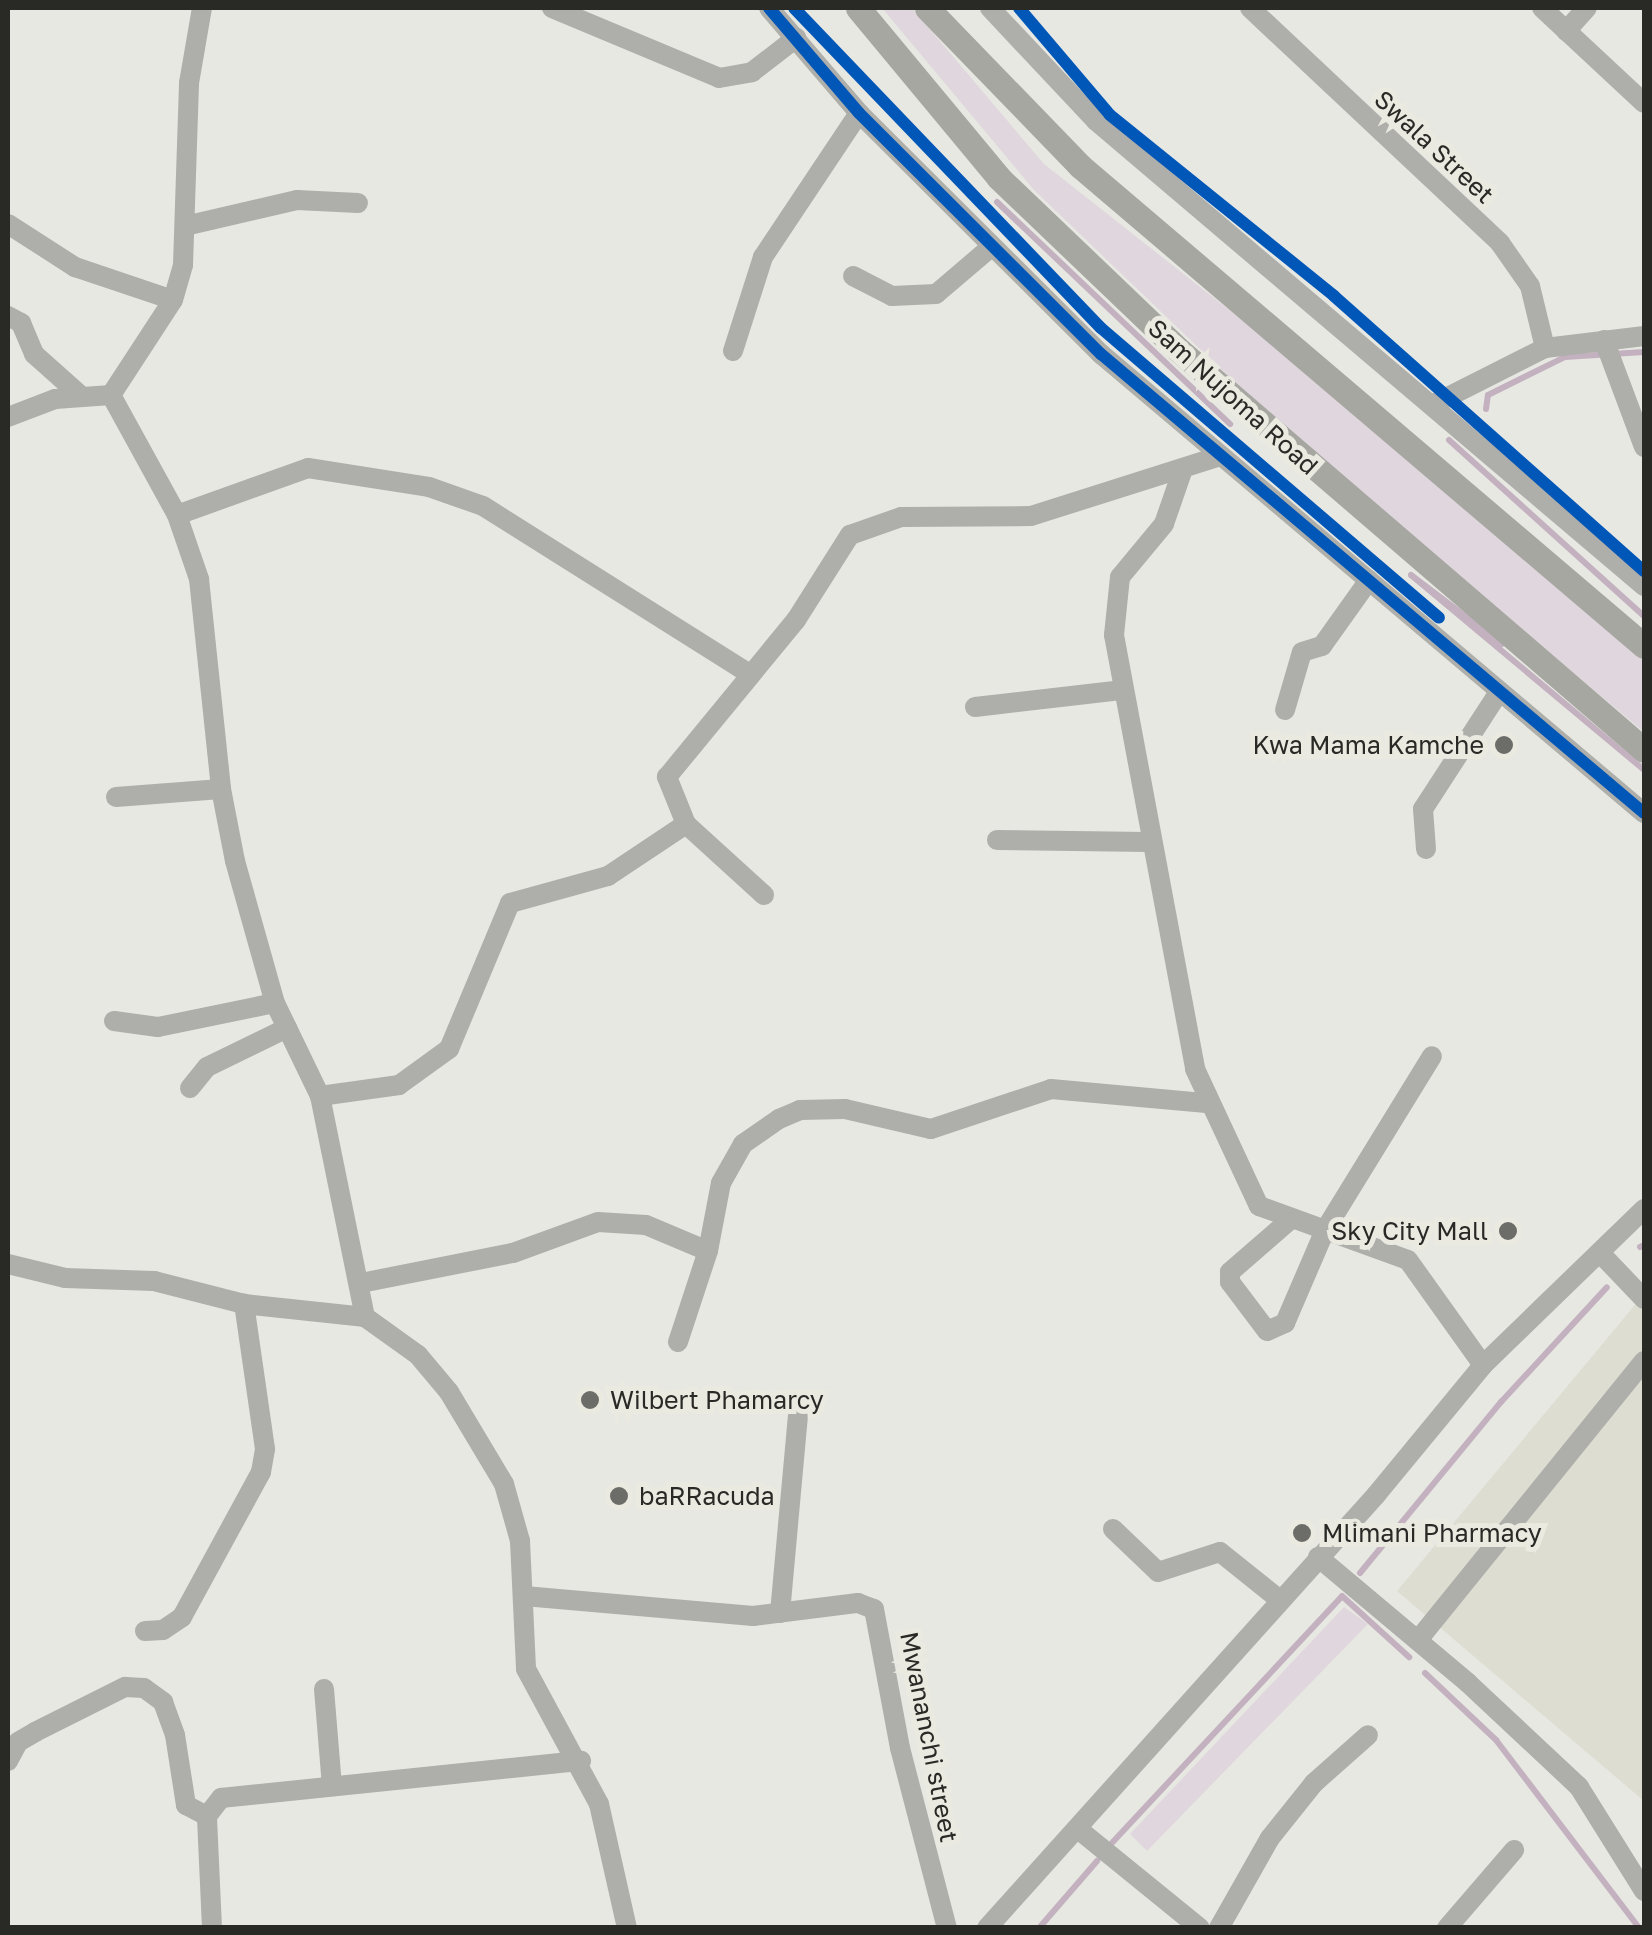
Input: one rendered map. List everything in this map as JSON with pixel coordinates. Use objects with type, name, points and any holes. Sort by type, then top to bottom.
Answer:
[{"type":"main road","name":"Sam Nujoma Road","points":[[858,8],[999,178],[1180,351],[1644,750]]},
{"type":"main road","points":[[927,8],[1080,166],[1644,646]]},
{"type":"street","points":[[111,395],[173,300],[185,226],[189,83],[202,8]]},
{"type":"street","points":[[552,8],[719,78],[752,72],[796,38]]},
{"type":"street","points":[[769,8],[860,113],[990,248],[1220,456],[1644,813]]},
{"type":"street","points":[[990,8],[1096,122],[1434,404],[1644,586]]},
{"type":"street","name":"Swala Street","points":[[1250,8],[1500,243],[1530,286],[1545,348]]},
{"type":"street","points":[[1542,8],[1644,103]]},
{"type":"street","points":[[1566,31],[1586,8]]},
{"type":"street","points":[[733,351],[763,257],[860,113]]},
{"type":"street","points":[[185,226],[297,200],[358,203]]},
{"type":"street","points":[[8,224],[76,268],[173,300]]},
{"type":"street","points":[[853,276],[892,296],[936,294],[990,248]]},
{"type":"street","points":[[8,316],[21,323],[34,354],[80,395]]},
{"type":"street","points":[[1434,404],[1545,348],[1644,336]]},
{"type":"street","points":[[1604,340],[1644,446]]},
{"type":"street","points":[[8,417],[80,395],[111,395]]},
{"type":"street","points":[[111,395],[176,515],[198,579],[220,789],[275,1003],[320,1096],[361,1282],[365,1317]]},
{"type":"street","points":[[764,895],[686,824],[666,776],[796,620],[839,546],[864,526],[901,517],[1030,516],[1220,456]]},
{"type":"street","points":[[176,515],[308,468],[330,466],[429,487],[483,506],[750,674]]},
{"type":"street","points":[[1183,469],[1164,524],[1120,577],[1114,635],[1148,842],[1206,1103],[1253,1198],[1291,1218],[1408,1260],[1483,1365]]},
{"type":"street","points":[[1285,710],[1302,652],[1322,646],[1368,580]]},
{"type":"street","points":[[975,707],[1121,690]]},
{"type":"street","points":[[1426,850],[1423,808],[1500,692]]},
{"type":"street","points":[[116,797],[220,789]]},
{"type":"street","points":[[320,1096],[398,1086],[449,1049],[510,903],[608,876],[686,824]]},
{"type":"street","points":[[997,840],[1148,842]]},
{"type":"street","points":[[114,1021],[158,1028],[275,1003]]},
{"type":"street","points":[[190,1088],[207,1067],[288,1028]]},
{"type":"street","points":[[1291,1218],[1230,1272],[1230,1282],[1267,1331],[1285,1323],[1325,1230],[1432,1056]]},
{"type":"street","points":[[678,1342],[732,1162],[757,1131],[800,1110],[845,1110],[917,1130],[1050,1089],[1206,1103]]},
{"type":"street","points":[[987,1928],[1318,1558],[1483,1365],[1602,1255],[1644,1209]]},
{"type":"street","points":[[361,1282],[513,1254],[598,1222],[646,1225],[708,1251]]},
{"type":"street","points":[[1602,1255],[1644,1300]]},
{"type":"street","points":[[8,1264],[66,1278],[154,1281],[244,1304],[365,1317],[418,1355],[449,1392],[504,1484],[520,1541],[526,1669],[540,1705],[581,1761],[614,1853],[627,1928]]},
{"type":"street","points":[[145,1631],[164,1630],[182,1617],[262,1472],[265,1448],[244,1304]]},
{"type":"street","points":[[1418,1640],[1644,1361]]},
{"type":"street","points":[[780,1612],[798,1416]]},
{"type":"street","points":[[1113,1530],[1158,1572],[1220,1552],[1280,1600]]},
{"type":"street","points":[[1318,1558],[1418,1640],[1580,1787],[1644,1891]]},
{"type":"street","name":"Mwananchi street","points":[[524,1596],[626,1608],[780,1612],[858,1603],[874,1608],[904,1765],[947,1928]]},
{"type":"street","points":[[8,1761],[18,1742],[35,1732],[125,1687],[144,1688],[163,1702],[175,1735],[186,1804],[208,1816]]},
{"type":"street","points":[[324,1689],[332,1786]]},
{"type":"street","points":[[1219,1928],[1270,1838],[1314,1783],[1368,1735]]},
{"type":"street","points":[[212,1928],[208,1816],[221,1798],[581,1761]]},
{"type":"street","points":[[1078,1829],[1187,1924]]},
{"type":"street","points":[[1447,1928],[1514,1850]]},
{"type":"shaded area","points":[[882,8],[912,8],[1044,164],[1336,394],[1644,660],[1644,732],[1299,444],[1034,190]]},
{"type":"shaded area","points":[[1644,1294],[1644,1801],[1397,1591]]},
{"type":"shaded area","points":[[1344,1607],[1368,1624],[1147,1851],[1130,1834]]},
{"type":"waterway","points":[[997,202],[1230,424]]},
{"type":"waterway","points":[[1486,409],[1488,395],[1565,357],[1644,352]]},
{"type":"waterway","points":[[1449,440],[1644,616]]},
{"type":"waterway","points":[[1502,644],[1411,575],[1644,770]]},
{"type":"waterway","points":[[1640,1247],[1644,1245]]},
{"type":"waterway","points":[[1360,1573],[1501,1402],[1607,1287]]},
{"type":"waterway","points":[[1110,1845],[1342,1596],[1409,1657]]},
{"type":"waterway","points":[[1425,1673],[1496,1740],[1639,1928]]},
{"type":"waterway","points":[[1039,1928],[1097,1861]]},
{"type":"cycle path","points":[[769,8],[859,113],[1101,354],[1644,813]]},
{"type":"cycle path","points":[[794,8],[1101,328],[1439,618]]},
{"type":"cycle path","points":[[1019,8],[1110,115],[1334,296],[1644,571]]},
{"type":"place","name":"Kwa Mama Kamche","points":[[1504,745]]},
{"type":"place","name":"Sky City Mall","points":[[1508,1231]]},
{"type":"place","name":"Wilbert Phamarcy","points":[[590,1400]]},
{"type":"place","name":"baRRacuda","points":[[619,1496]]},
{"type":"place","name":"Mlimani Pharmacy","points":[[1302,1533]]}]
